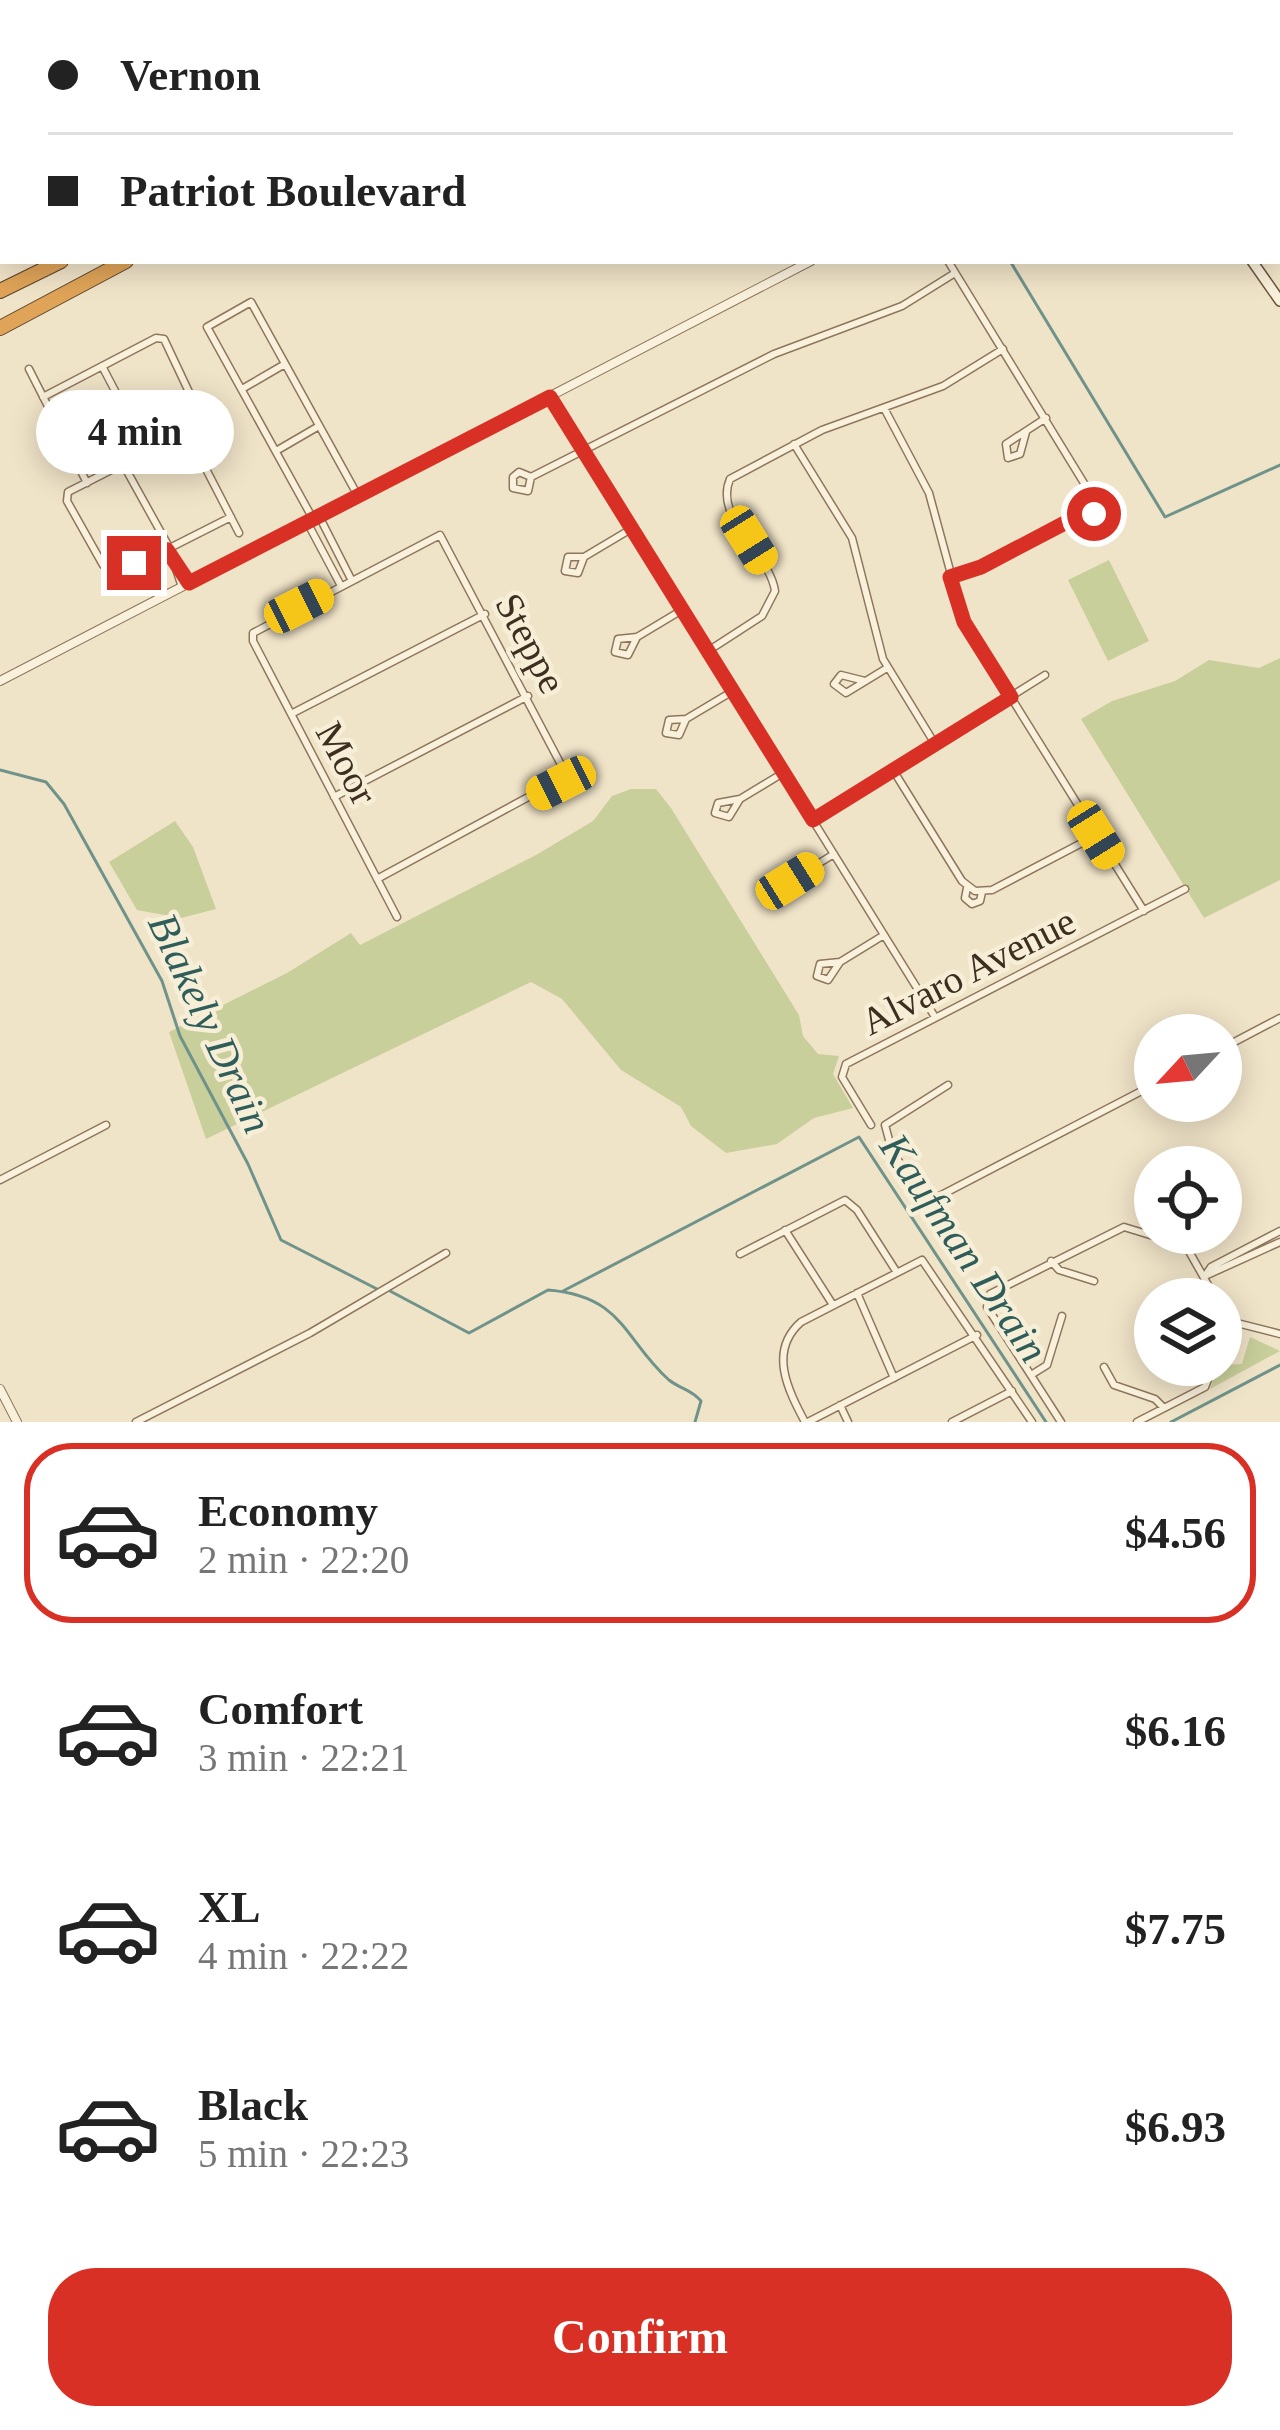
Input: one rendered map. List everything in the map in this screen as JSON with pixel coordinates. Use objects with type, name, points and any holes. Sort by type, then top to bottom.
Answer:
[{"type":"highway","points":[[0,291],[55,264]]},
{"type":"highway","points":[[0,328],[120,264]]},
{"type":"main road","points":[[1254,264],[1280,301]]},
{"type":"street","points":[[949,264],[1089,488],[1106,505],[1100,513],[1080,515]]},
{"type":"street","points":[[0,681],[550,397],[791,266]]},
{"type":"street","points":[[532,477],[774,354],[902,306],[952,275]]},
{"type":"street","points":[[313,519],[340,584],[351,579],[207,327],[251,302],[358,496]]},
{"type":"street","points":[[43,397],[156,338],[166,342],[197,402],[179,430],[66,495],[70,506],[98,561],[142,562],[169,554],[231,517]]},
{"type":"street","points":[[708,651],[762,616],[775,591],[770,573],[728,507],[727,484],[794,444],[944,386],[1003,349]]},
{"type":"street","points":[[242,389],[285,364]]},
{"type":"street","points":[[102,367],[147,452]]},
{"type":"street","points":[[29,370],[87,483]]},
{"type":"street","points":[[550,397],[935,1017]]},
{"type":"street","points":[[884,408],[929,493],[964,622],[1014,695],[1144,910]]},
{"type":"street","points":[[1026,432],[1020,454],[1008,458],[1004,446],[1046,418]]},
{"type":"street","points":[[276,451],[320,426]]},
{"type":"street","points":[[179,430],[190,438],[239,533]]},
{"type":"street","points":[[794,444],[852,538],[887,668],[934,744]]},
{"type":"street","points":[[123,464],[186,585]]},
{"type":"street","points":[[950,577],[981,567],[1080,515],[1087,508],[1089,488]]},
{"type":"street","points":[[584,557],[631,529]]},
{"type":"street","name":"Steppe","points":[[351,579],[433,536],[443,537],[567,776],[377,879]]},
{"type":"street","name":"Moor","points":[[340,584],[253,633],[397,917]]},
{"type":"street","points":[[638,638],[682,610]]},
{"type":"street","points":[[291,714],[485,614]]},
{"type":"street","points":[[865,681],[842,675],[834,684],[843,694],[865,681],[887,668]]},
{"type":"street","points":[[813,820],[1045,675]]},
{"type":"street","points":[[686,719],[733,691]]},
{"type":"street","points":[[334,797],[528,696]]},
{"type":"street","points":[[893,770],[967,886],[982,892],[1096,835]]},
{"type":"street","points":[[740,800],[783,772]]},
{"type":"street","points":[[790,881],[834,854]]},
{"type":"street","points":[[967,886],[965,898],[972,904],[980,901],[982,892]]},
{"type":"street","name":"Alvaro Avenue","points":[[872,1126],[842,1069],[1185,889]]},
{"type":"street","points":[[840,962],[884,934]]},
{"type":"street","points":[[1242,1038],[1280,1018]]},
{"type":"street","points":[[948,1085],[891,1118],[885,1133],[926,1203],[1134,1095]]},
{"type":"street","points":[[0,1180],[106,1125]]},
{"type":"street","points":[[740,1254],[847,1200],[896,1271]]},
{"type":"street","points":[[1061,1422],[986,1301],[1051,1261],[1121,1227],[1134,1231]]},
{"type":"street","points":[[785,1230],[832,1305]]},
{"type":"street","points":[[1246,1260],[1242,1250],[1280,1231]]},
{"type":"street","points":[[1204,1276],[1280,1242]]},
{"type":"street","points":[[136,1422],[310,1333],[446,1253]]},
{"type":"street","points":[[1191,1254],[1204,1276]]},
{"type":"street","points":[[1204,1276],[1236,1254]]},
{"type":"street","points":[[977,1335],[806,1422],[785,1380],[785,1346],[797,1325],[896,1271],[926,1261],[977,1335],[1031,1422]]},
{"type":"street","points":[[1051,1261],[1059,1270],[1094,1281]]},
{"type":"street","points":[[856,1292],[894,1378]]},
{"type":"street","points":[[1031,1375],[1047,1365],[1062,1316]]},
{"type":"street","points":[[1242,1324],[1280,1334]]},
{"type":"street","points":[[1104,1367],[1114,1385],[1155,1399],[1164,1408]]},
{"type":"street","points":[[1137,1422],[1205,1386]]},
{"type":"street","points":[[0,1389],[17,1422]]},
{"type":"street","points":[[952,1422],[1012,1391]]},
{"type":"street","points":[[840,1406],[848,1422]]},
{"type":"green space","points":[[1109,560],[1149,641],[1108,661],[1068,580]]},
{"type":"green space","points":[[1280,658],[1280,880],[1204,918],[1081,719],[1112,701],[1175,681],[1209,660],[1259,668]]},
{"type":"green space","points":[[631,789],[656,789],[671,808],[799,1015],[803,1036],[818,1054],[839,1056],[833,1074],[853,1108],[814,1118],[777,1144],[726,1153],[691,1126],[681,1107],[621,1070],[562,999],[531,982],[206,1139],[169,1032],[287,973],[351,933],[360,945],[536,855],[593,821],[612,796]]},
{"type":"green space","points":[[175,821],[193,847],[216,909],[181,918],[137,910],[109,862]]},
{"type":"green space","points":[[1250,1337],[1280,1351],[1242,1372]]},
{"type":"waterway","points":[[1012,264],[1165,517],[1280,465]]},
{"type":"waterway","name":"Blakely Drain","points":[[0,770],[46,782],[64,804],[162,981],[180,1036],[248,1164],[281,1240],[377,1289]]},
{"type":"waterway","name":"Kaufman Drain","points":[[563,1291],[859,1137],[1046,1422]]},
{"type":"waterway","name":"Blakely Drain","points":[[390,1291],[469,1333],[548,1290],[593,1301],[620,1322],[669,1380],[701,1401],[695,1422]]},
{"type":"waterway","name":"Kaufman Drain","points":[[1171,1422],[1280,1365]]},
{"type":"route","points":[[134,563],[167,550],[189,583],[550,397],[813,820],[1011,697],[964,622],[950,577],[981,567],[1080,515],[1094,514]]}]
